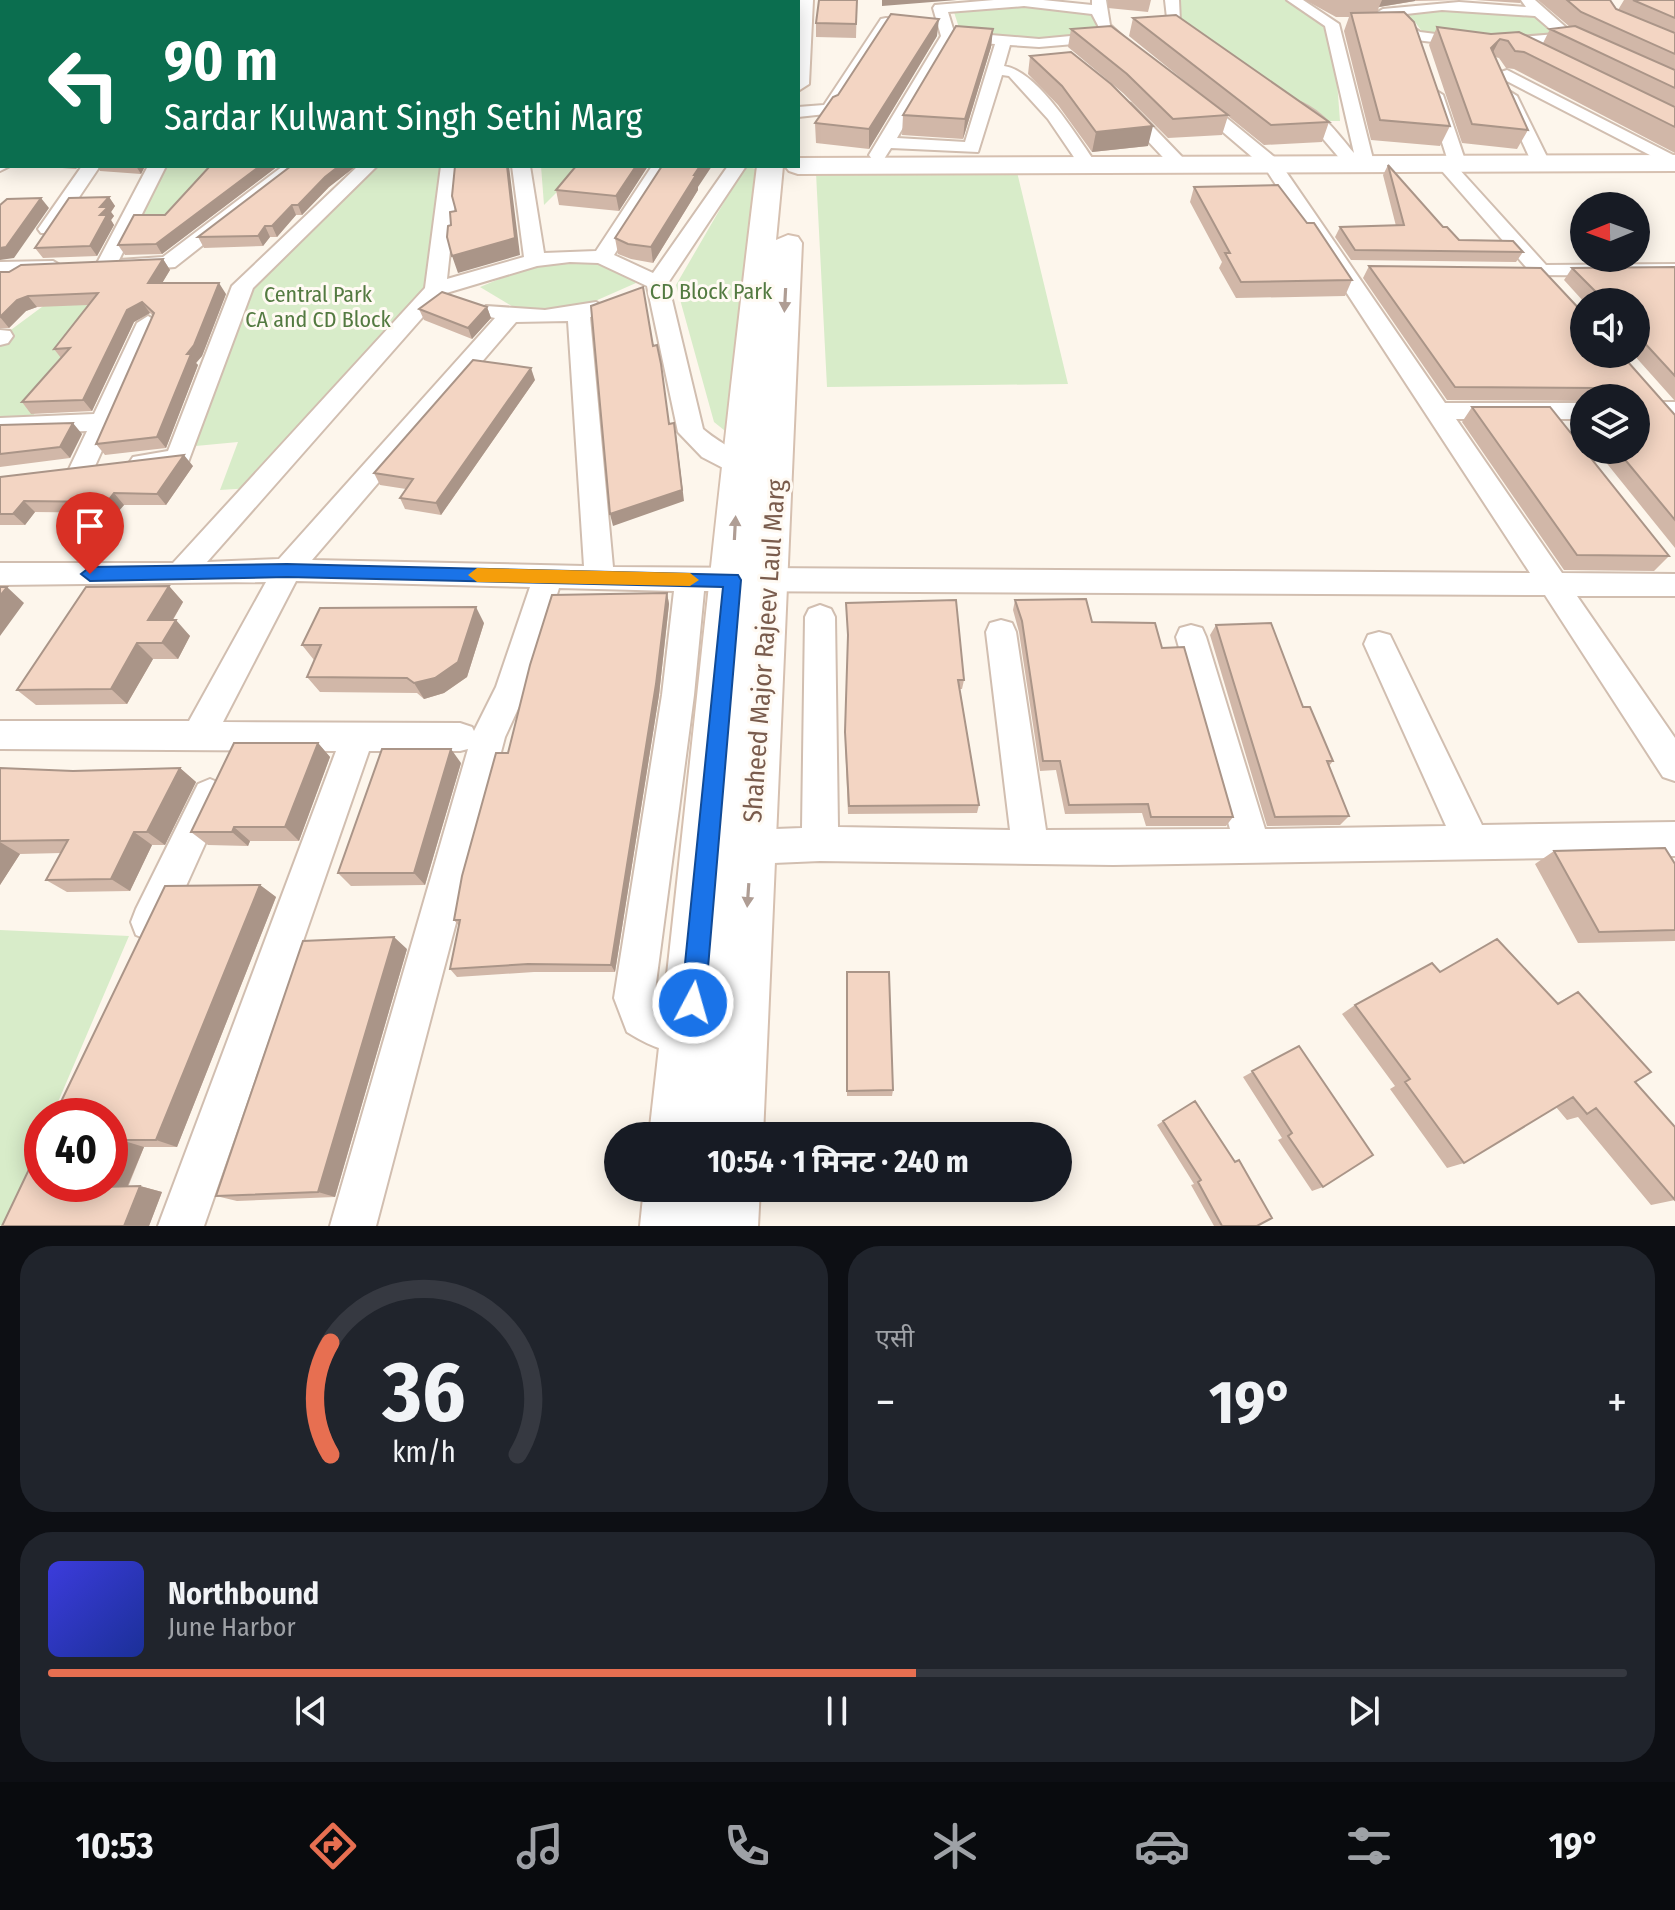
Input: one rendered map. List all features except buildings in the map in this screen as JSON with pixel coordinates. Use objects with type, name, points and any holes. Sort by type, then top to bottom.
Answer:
[{"type":"street","points":[[800,50],[803,0]]},
{"type":"street","points":[[1172,0],[1166,24],[1209,49]]},
{"type":"street","points":[[1294,0],[1339,24],[1359,163]]},
{"type":"street","points":[[800,112],[829,109],[881,16],[941,17],[998,1],[1041,2],[1105,19],[1147,64]]},
{"type":"street","points":[[1431,2],[1532,6],[1567,30],[1560,38],[1515,43],[1418,44],[1402,23],[1376,14],[1431,2]]},
{"type":"street","points":[[941,17],[1004,40],[1047,42],[1105,19]]},
{"type":"street","points":[[870,165],[886,142],[941,17]]},
{"type":"street","points":[[886,142],[972,148],[1005,71],[1004,40]]},
{"type":"street","points":[[1047,42],[1068,60]]},
{"type":"street","points":[[1503,76],[1540,64],[1515,43]]},
{"type":"street","points":[[1483,44],[1503,76],[1541,163]]},
{"type":"street","points":[[1005,71],[1041,71]]},
{"type":"street","points":[[1005,71],[1054,116],[1088,165]]},
{"type":"street","points":[[1503,76],[1675,163]]},
{"type":"street","points":[[1430,81],[1450,163],[1558,290]]},
{"type":"street","points":[[1184,92],[1272,164],[1675,766]]},
{"type":"street","points":[[1115,98],[1179,164]]},
{"type":"street","points":[[1282,99],[1319,123],[1359,163]]},
{"type":"street","points":[[800,166],[1675,163]]},
{"type":"street","points":[[0,284],[89,168]]},
{"type":"street","points":[[92,266],[156,168]]},
{"type":"street","points":[[11,269],[168,263],[291,168]]},
{"type":"street","points":[[55,472],[178,459],[243,286],[366,168]]},
{"type":"street","points":[[435,289],[450,168]]},
{"type":"street","points":[[521,168],[535,260]]},
{"type":"street","points":[[602,257],[660,168]]},
{"type":"street","points":[[435,289],[468,304],[510,315],[579,314],[624,299],[657,283],[736,168]]},
{"type":"street","name":"Shaheed Major Rajeev Laul Marg","points":[[681,1122],[738,465],[770,168]]},
{"type":"street","name":"Shaheed Major Rajeev Laul Marg","points":[[733,1122],[751,847],[730,580],[795,168]]},
{"type":"street","points":[[180,574],[435,289],[535,260],[570,256],[602,257],[657,283]]},
{"type":"street","points":[[1342,269],[1369,269]]},
{"type":"street","points":[[1509,270],[1675,270]]},
{"type":"street","points":[[657,283],[691,432],[711,451],[738,465]]},
{"type":"street","points":[[579,314],[599,578]]},
{"type":"street","points":[[198,736],[287,570],[510,315]]},
{"type":"street","points":[[82,469],[148,323]]},
{"type":"street","points":[[1650,403],[1672,413]]},
{"type":"street","points":[[1437,411],[1570,411]]},
{"type":"street","points":[[1547,411],[1566,436]]},
{"type":"street","points":[[0,426],[104,422]]},
{"type":"street","points":[[0,574],[180,574],[287,570],[730,580],[1555,587],[1672,573]]},
{"type":"street","points":[[353,1226],[488,737],[512,687],[548,577]]},
{"type":"street","points":[[690,1033],[658,1028],[641,1018],[634,998],[678,695],[730,580]]},
{"type":"street","points":[[820,617],[820,844]]},
{"type":"street","points":[[1001,632],[1030,847]]},
{"type":"street","points":[[1191,637],[1253,847]]},
{"type":"street","points":[[1379,644],[1472,844]]},
{"type":"street","points":[[0,735],[460,737]]},
{"type":"street","points":[[137,949],[239,736]]},
{"type":"street","points":[[181,1226],[358,736]]},
{"type":"street","points":[[751,847],[820,844],[1253,847],[1675,839]]},
{"type":"street","points":[[672,1226],[675,1202]]},
{"type":"street","points":[[726,1226],[727,1202]]},
{"type":"green space","points":[[1179,0],[1288,0],[1328,23],[1335,55],[1340,121],[1326,121],[1178,23]]},
{"type":"green space","points":[[1026,4],[1091,12],[1101,33],[1036,40],[961,34],[953,9]]},
{"type":"green space","points":[[1439,6],[1532,13],[1559,32],[1507,40],[1423,33],[1415,22],[1400,13]]},
{"type":"green space","points":[[154,168],[235,168],[173,218],[121,222]]},
{"type":"green space","name":"Central Park CA and CD Block","points":[[367,168],[448,168],[438,290],[252,488],[220,490],[238,442],[185,447],[236,288],[264,254]]},
{"type":"green space","points":[[541,168],[581,168],[544,205]]},
{"type":"green space","name":"CD Block Park","points":[[744,168],[756,169],[729,434],[714,422],[676,285]]},
{"type":"green space","points":[[1017,172],[1068,384],[827,387],[816,173]]},
{"type":"green space","points":[[595,261],[626,273],[636,283],[577,309],[515,308],[480,287],[540,262]]},
{"type":"green space","points":[[96,297],[92,311],[32,418],[0,423],[0,338],[54,298]]},
{"type":"green space","points":[[0,930],[129,936],[60,1098],[24,1098],[24,1182],[5,1226],[0,1226]]},
{"type":"slow traffic","points":[[477,575],[690,580]]},
{"type":"route","points":[[90,574],[287,570],[732,580],[693,1003]]}]
